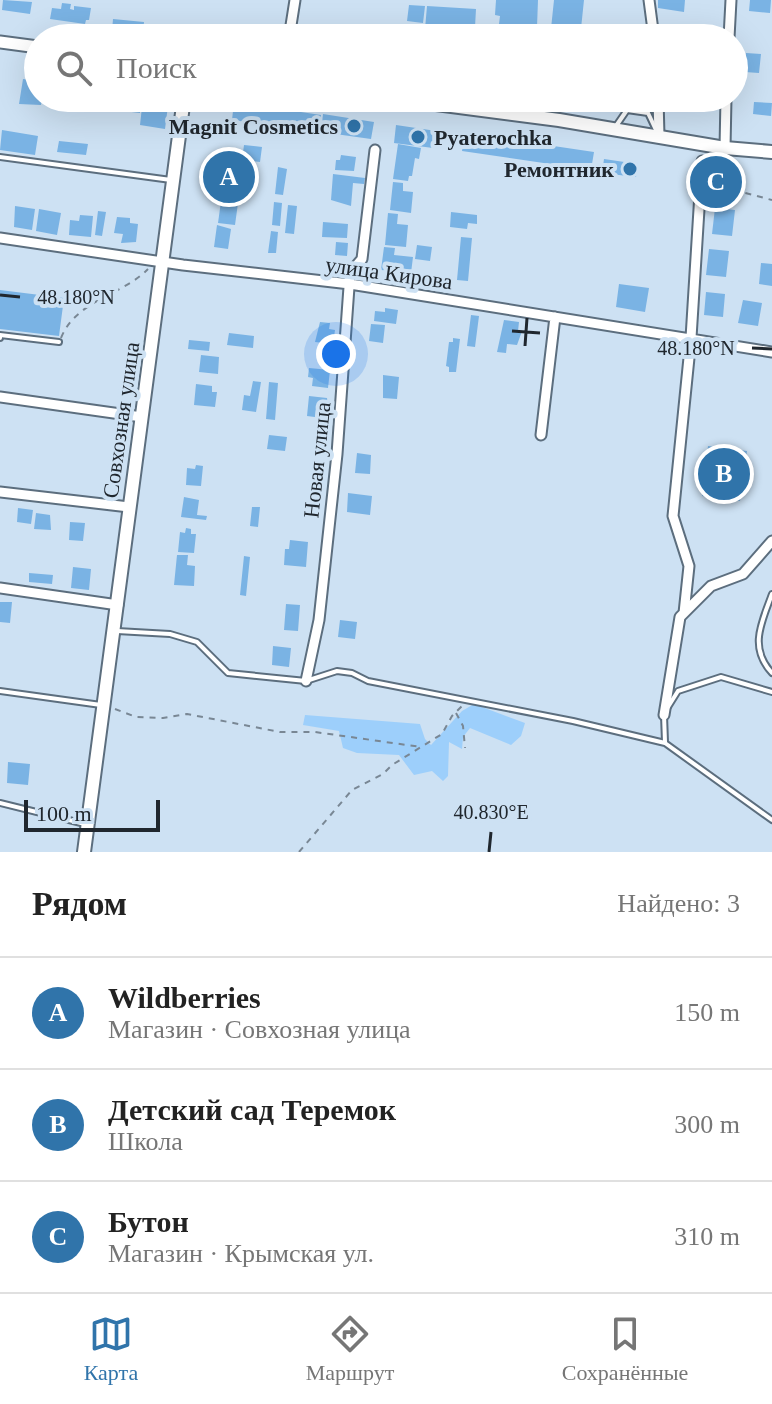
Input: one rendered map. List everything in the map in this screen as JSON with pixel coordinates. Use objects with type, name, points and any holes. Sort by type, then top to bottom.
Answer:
[{"type":"main road","name":"Совхозная улица","points":[[84,852],[142,417],[157,262],[182,112]]},
{"type":"main road","points":[[492,112],[725,148],[772,152]]},
{"type":"street","points":[[291,24],[295,0]]},
{"type":"street","points":[[649,0],[652,24]]},
{"type":"street","points":[[730,24],[731,0]]},
{"type":"street","points":[[0,42],[24,45]]},
{"type":"street","points":[[658,112],[659,136]]},
{"type":"street","points":[[725,148],[726,112]]},
{"type":"street","name":"Новая улица","points":[[306,681],[319,620],[337,454],[350,273],[362,259],[375,150]]},
{"type":"street","points":[[684,613],[689,566],[673,516],[691,338],[702,161]]},
{"type":"street","name":"улица Кирова","points":[[0,238],[157,262],[350,284],[772,352]]},
{"type":"street","points":[[541,435],[555,317]]},
{"type":"street","points":[[0,397],[142,417]]},
{"type":"street","points":[[0,492],[129,507]]},
{"type":"street","points":[[664,715],[680,617],[711,586],[743,574],[771,545]]},
{"type":"street","points":[[0,588],[118,605]]},
{"type":"lane","points":[[615,129],[626,112]]},
{"type":"lane","points":[[641,112],[648,113],[659,136]]},
{"type":"lane","points":[[0,157],[173,180]]},
{"type":"lane","points":[[0,338],[0,335],[59,342]]},
{"type":"lane","points":[[772,594],[757,639],[764,665],[772,673]]},
{"type":"lane","points":[[114,630],[170,634],[197,642],[228,673],[306,681],[337,671],[352,673],[368,681],[573,721],[665,743],[772,820]]},
{"type":"lane","points":[[665,743],[664,715],[678,691],[721,677],[772,692]]},
{"type":"lane","points":[[0,691],[104,705]]},
{"type":"lane","points":[[0,803],[88,825]]},
{"type":"path","points":[[730,164],[738,191],[772,200]]},
{"type":"path","points":[[59,342],[64,329],[90,304],[147,272],[157,262]]},
{"type":"path","points":[[299,852],[352,790],[383,774],[442,734],[455,712],[473,702]]},
{"type":"path","points":[[104,705],[136,717],[163,718],[187,714],[280,732],[315,732],[421,747]]},
{"type":"path","points":[[455,712],[463,726],[465,748]]},
{"type":"shaded area","points":[[474,704],[525,723],[521,736],[511,745],[470,728],[463,737],[462,749],[449,742],[448,776],[443,781],[432,771],[414,775],[399,755],[357,753],[343,748],[339,731],[303,725],[305,715],[420,724],[425,739],[431,745],[462,711]]},
{"type":"building","points":[[3,0],[32,2],[30,14],[2,10]]},
{"type":"building","points":[[496,0],[538,0],[537,24],[499,24],[500,16],[495,15]]},
{"type":"building","points":[[554,0],[584,0],[581,24],[551,24]]},
{"type":"building","points":[[658,0],[685,0],[684,12],[658,8]]},
{"type":"building","points":[[750,0],[771,0],[770,13],[749,11]]},
{"type":"building","points":[[62,3],[71,4],[70,9],[74,10],[74,6],[91,8],[89,20],[85,24],[50,19],[52,8],[61,9]]},
{"type":"building","points":[[409,5],[425,6],[423,23],[407,21]]},
{"type":"building","points":[[427,6],[476,9],[475,24],[425,24]]},
{"type":"building","points":[[113,19],[144,22],[144,24],[113,24]]},
{"type":"building","points":[[748,53],[761,54],[759,73],[748,72]]},
{"type":"building","points":[[23,79],[24,79],[24,104],[19,104]]},
{"type":"building","points":[[754,102],[772,103],[771,116],[753,114]]},
{"type":"building","points":[[141,112],[167,112],[165,129],[140,125]]},
{"type":"building","points":[[233,112],[321,115],[319,132],[232,120]]},
{"type":"building","points":[[323,114],[374,122],[371,139],[321,132]]},
{"type":"building","points":[[396,125],[443,132],[441,149],[394,143]]},
{"type":"building","points":[[2,130],[38,136],[35,155],[0,150]]},
{"type":"building","points":[[465,133],[594,152],[591,170],[462,151]]},
{"type":"building","points":[[59,141],[88,144],[86,155],[57,152]]},
{"type":"building","points":[[398,144],[421,148],[408,181],[393,179]]},
{"type":"building","points":[[244,145],[262,147],[260,162],[242,160]]},
{"type":"building","points":[[341,155],[356,157],[354,171],[335,170],[336,160],[340,160]]},
{"type":"building","points":[[604,159],[638,164],[636,177],[602,173]]},
{"type":"building","points":[[222,163],[240,165],[237,192],[219,190]]},
{"type":"building","points":[[278,167],[287,169],[283,195],[275,194]]},
{"type":"building","points":[[333,174],[365,178],[364,184],[353,183],[351,206],[331,200]]},
{"type":"building","points":[[709,175],[724,177],[723,189],[708,188]]},
{"type":"building","points":[[393,182],[403,183],[403,191],[413,192],[411,213],[390,210]]},
{"type":"building","points":[[222,194],[244,197],[243,204],[238,203],[235,225],[218,223]]},
{"type":"building","points":[[274,202],[282,203],[280,226],[272,225]]},
{"type":"building","points":[[288,205],[297,206],[294,234],[285,233]]},
{"type":"building","points":[[15,206],[35,209],[32,230],[14,227]]},
{"type":"building","points":[[715,208],[735,210],[732,236],[712,234]]},
{"type":"building","points":[[39,209],[61,213],[57,235],[36,231]]},
{"type":"building","points":[[98,211],[106,212],[102,236],[95,235]]},
{"type":"building","points":[[451,212],[477,215],[477,224],[468,223],[467,229],[450,227]]},
{"type":"building","points":[[388,213],[398,214],[397,224],[408,225],[406,247],[385,245]]},
{"type":"building","points":[[80,215],[93,216],[91,237],[69,235],[70,220],[79,221]]},
{"type":"building","points":[[117,217],[130,218],[130,223],[138,224],[136,242],[121,243],[123,234],[114,233]]},
{"type":"building","points":[[323,222],[348,224],[347,238],[322,237]]},
{"type":"building","points":[[217,225],[231,229],[228,249],[214,247]]},
{"type":"building","points":[[271,231],[278,232],[276,253],[268,253]]},
{"type":"building","points":[[461,237],[472,238],[468,281],[457,280]]},
{"type":"building","points":[[336,242],[348,243],[347,256],[335,255]]},
{"type":"building","points":[[417,245],[432,247],[430,261],[415,259]]},
{"type":"building","points":[[384,247],[395,248],[394,255],[413,257],[411,273],[381,270]]},
{"type":"building","points":[[709,249],[729,251],[726,277],[706,275]]},
{"type":"building","points":[[761,263],[772,264],[772,286],[759,284]]},
{"type":"building","points":[[619,284],[649,288],[645,312],[616,307]]},
{"type":"building","points":[[0,290],[64,298],[59,336],[0,329]]},
{"type":"building","points":[[706,292],[725,294],[723,317],[704,315]]},
{"type":"building","points":[[743,300],[762,303],[758,326],[738,323]]},
{"type":"building","points":[[385,308],[398,310],[396,324],[374,321],[375,311],[385,312]]},
{"type":"building","points":[[471,315],[479,316],[475,347],[467,346]]},
{"type":"building","points":[[504,320],[519,322],[518,331],[522,331],[517,345],[507,344],[506,353],[497,352]]},
{"type":"building","points":[[320,322],[330,323],[329,329],[335,330],[333,344],[315,342]]},
{"type":"building","points":[[371,324],[385,325],[383,343],[369,341]]},
{"type":"building","points":[[229,333],[254,336],[253,348],[227,345]]},
{"type":"building","points":[[453,338],[460,339],[456,372],[449,372],[446,366],[449,342],[453,342]]},
{"type":"building","points":[[189,340],[210,342],[209,351],[188,349]]},
{"type":"building","points":[[201,355],[219,357],[218,374],[199,372]]},
{"type":"building","points":[[309,368],[330,370],[328,388],[312,386],[313,378],[308,377]]},
{"type":"building","points":[[383,375],[399,377],[397,399],[383,398]]},
{"type":"building","points":[[253,381],[261,382],[256,412],[242,410],[244,395],[250,396]]},
{"type":"building","points":[[269,382],[278,383],[275,420],[266,419]]},
{"type":"building","points":[[196,384],[212,386],[212,392],[217,392],[215,407],[194,405]]},
{"type":"building","points":[[309,396],[327,398],[330,419],[307,416]]},
{"type":"building","points":[[269,435],[287,437],[285,451],[267,449]]},
{"type":"building","points":[[708,446],[747,451],[740,501],[702,496]]},
{"type":"building","points":[[357,453],[371,455],[370,474],[355,473]]},
{"type":"building","points":[[196,465],[203,466],[201,486],[186,485],[187,468],[195,469]]},
{"type":"building","points":[[348,493],[372,496],[370,515],[347,512]]},
{"type":"building","points":[[184,497],[199,500],[197,515],[207,516],[206,520],[181,517]]},
{"type":"building","points":[[252,507],[260,507],[258,527],[250,526]]},
{"type":"building","points":[[18,508],[33,510],[31,524],[17,522]]},
{"type":"building","points":[[36,513],[50,515],[51,530],[34,529]]},
{"type":"building","points":[[70,522],[85,523],[83,541],[69,540]]},
{"type":"building","points":[[186,528],[191,529],[191,534],[196,534],[194,553],[178,552],[180,532],[185,533]]},
{"type":"building","points":[[290,540],[308,542],[306,567],[284,565],[285,549],[289,549]]},
{"type":"building","points":[[177,555],[188,555],[187,565],[195,566],[194,586],[174,585]]},
{"type":"building","points":[[244,556],[250,557],[246,596],[240,595]]},
{"type":"building","points":[[73,567],[91,569],[89,590],[71,588]]},
{"type":"building","points":[[29,573],[53,575],[52,584],[29,582]]},
{"type":"building","points":[[0,602],[12,602],[10,623],[0,622]]},
{"type":"building","points":[[286,604],[300,605],[298,631],[284,630]]},
{"type":"building","points":[[340,620],[357,622],[355,639],[338,637]]},
{"type":"building","points":[[273,646],[291,648],[289,667],[272,665]]},
{"type":"building","points":[[8,762],[30,764],[28,785],[7,783]]},
{"type":"place","name":"Magnit Cosmetics","points":[[354,126]]},
{"type":"place","name":"Pyaterochka","points":[[418,137]]},
{"type":"place","name":"Ремонтник","points":[[630,169]]},
{"type":"place","name":"Wildberries","points":[[229,177]]},
{"type":"place","name":"Бутон","points":[[716,182]]},
{"type":"place","name":"Детский сад Теремок","points":[[724,474]]}]
